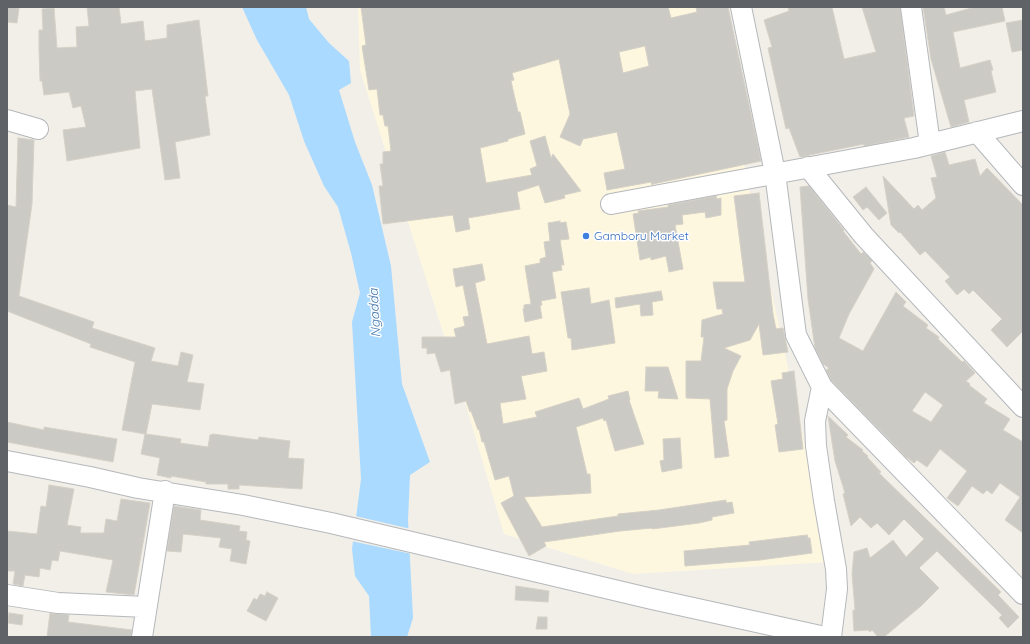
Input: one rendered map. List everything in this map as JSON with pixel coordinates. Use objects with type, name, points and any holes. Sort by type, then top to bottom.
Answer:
[{"type":"street","points":[[741,7],[775,173],[796,336],[822,387],[1020,582]]},
{"type":"street","points":[[911,7],[930,144]]},
{"type":"street","points":[[7,120],[38,129]]},
{"type":"street","points":[[611,204],[930,144],[1023,121]]},
{"type":"street","points":[[977,132],[1023,185]]},
{"type":"street","points":[[808,166],[864,236],[1023,407]]},
{"type":"street","points":[[822,387],[815,421],[816,446],[836,569],[837,589],[831,637]]},
{"type":"street","points":[[7,461],[138,488],[243,505],[652,599],[825,637]]},
{"type":"street","points":[[142,637],[164,491]]},
{"type":"street","points":[[7,595],[58,603],[146,607]]},
{"type":"shaded area","name":"Gamboru Market","points":[[358,7],[710,7],[830,562],[633,574],[504,534],[465,402],[360,70]]},
{"type":"water","name":"Ngadda","points":[[242,7],[306,7],[309,19],[329,43],[349,61],[351,83],[339,90],[355,142],[372,185],[391,266],[402,384],[430,462],[410,475],[408,520],[413,618],[407,637],[371,637],[369,596],[355,576],[352,549],[361,479],[352,322],[360,293],[351,253],[338,207],[324,186],[304,141],[289,95],[257,40]]},
{"type":"pier","points":[[355,516],[411,529],[412,554],[351,541]]},
{"type":"building","points":[[7,7],[19,8],[17,23],[7,22]]},
{"type":"building","points":[[87,7],[119,7],[121,24],[143,21],[145,41],[167,38],[167,25],[199,20],[208,96],[205,96],[210,135],[175,142],[180,178],[165,180],[152,89],[135,91],[140,148],[67,161],[63,130],[86,127],[81,106],[73,108],[69,92],[44,95],[42,81],[40,81],[39,30],[43,30],[42,9],[54,8],[57,48],[77,47],[76,27],[89,26]]},
{"type":"building","points":[[361,7],[668,7],[671,18],[697,12],[696,7],[728,7],[761,161],[652,185],[651,182],[607,190],[604,173],[625,169],[617,132],[583,139],[580,146],[560,137],[570,114],[559,59],[512,73],[514,80],[511,81],[525,134],[508,139],[508,141],[480,148],[486,183],[532,175],[530,169],[537,166],[530,141],[545,136],[551,158],[553,154],[581,191],[564,195],[565,198],[545,203],[539,185],[517,192],[520,209],[468,218],[470,229],[456,232],[453,215],[383,224],[379,186],[383,186],[380,164],[383,164],[383,152],[391,151],[388,126],[385,126],[383,115],[380,115],[377,89],[369,90],[362,46],[366,45]],"holes":[[[645,46],[649,66],[623,73],[619,52]]]},
{"type":"building","points":[[788,7],[832,7],[844,59],[876,52],[862,7],[900,7],[914,116],[904,118],[909,137],[864,146],[864,144],[800,157],[789,128],[786,129],[768,48],[772,47],[764,20],[789,11]]},
{"type":"building","points":[[923,7],[944,7],[946,15],[975,7],[1002,7],[1005,21],[953,32],[960,68],[990,60],[993,70],[991,71],[996,92],[964,100],[969,122],[951,127],[931,59]]},
{"type":"building","points":[[1023,20],[1023,50],[1012,52],[1006,23]]},
{"type":"building","points":[[18,138],[34,140],[32,204],[19,296],[94,322],[92,328],[155,348],[151,361],[178,366],[181,352],[193,355],[187,382],[204,384],[200,410],[152,404],[146,434],[181,439],[180,443],[208,447],[210,435],[213,434],[258,440],[259,437],[290,441],[288,458],[304,459],[302,489],[239,485],[239,489],[228,489],[228,484],[206,484],[206,482],[157,475],[160,458],[141,454],[145,434],[122,430],[135,362],[90,347],[91,344],[7,311],[7,205],[16,207]]},
{"type":"building","points":[[945,152],[949,165],[975,159],[980,176],[987,168],[1023,205],[1023,331],[1007,347],[991,330],[1002,319],[973,290],[969,294],[964,289],[957,295],[945,281],[950,277],[925,251],[920,255],[900,232],[899,233],[891,225],[883,176],[914,209],[918,205],[922,210],[936,198],[931,178],[937,177],[931,156]]},
{"type":"building","points":[[809,186],[861,254],[863,252],[872,261],[870,263],[874,269],[849,314],[839,338],[863,351],[896,292],[906,302],[903,306],[928,325],[926,328],[939,337],[938,339],[962,362],[964,361],[975,373],[966,381],[987,399],[984,403],[1010,419],[1003,430],[1023,442],[1023,533],[1005,520],[1020,497],[1000,483],[992,494],[987,490],[983,494],[972,486],[958,506],[947,498],[967,471],[940,449],[927,467],[917,460],[914,463],[906,457],[831,380],[826,370],[829,368],[823,364],[815,348],[808,299],[800,187]],"holes":[[[925,392],[943,405],[931,422],[912,411]]]},
{"type":"building","points":[[866,187],[887,213],[879,220],[867,207],[863,210],[853,197]]},
{"type":"building","points":[[759,193],[773,314],[776,329],[783,328],[788,352],[763,355],[759,324],[750,340],[724,348],[741,356],[733,371],[727,389],[727,420],[724,421],[729,456],[715,458],[710,399],[686,398],[686,361],[701,361],[704,337],[701,337],[702,320],[723,314],[722,309],[717,309],[713,282],[745,282],[734,196]]},
{"type":"building","points":[[716,196],[717,199],[721,198],[721,215],[706,218],[705,212],[682,215],[683,224],[675,225],[683,269],[669,272],[666,256],[651,260],[651,257],[640,260],[633,214],[639,213],[638,211],[668,207],[668,205]]},
{"type":"building","points":[[560,221],[560,223],[566,222],[569,239],[560,240],[564,265],[561,265],[562,270],[552,272],[556,298],[541,301],[542,305],[540,306],[542,318],[525,322],[523,309],[524,305],[531,304],[525,266],[540,263],[540,259],[546,257],[544,242],[550,241],[548,223]]},
{"type":"building","points":[[482,264],[485,280],[475,283],[487,344],[529,336],[532,354],[544,352],[547,371],[521,376],[526,399],[500,403],[503,424],[537,417],[535,412],[579,398],[583,409],[609,399],[608,396],[628,391],[629,400],[644,444],[615,451],[606,420],[604,421],[603,418],[576,427],[587,474],[590,474],[591,493],[524,497],[542,527],[618,516],[618,514],[659,510],[726,500],[726,503],[732,502],[734,513],[712,517],[712,520],[699,523],[652,529],[620,531],[544,542],[546,546],[529,556],[501,503],[514,496],[509,476],[495,480],[484,442],[482,442],[479,429],[478,430],[466,401],[455,404],[450,370],[441,372],[435,353],[427,354],[427,348],[422,348],[422,337],[456,337],[454,329],[465,326],[463,317],[469,316],[463,285],[456,287],[453,269]]},
{"type":"building","points":[[589,288],[591,304],[609,300],[615,343],[572,350],[571,338],[568,338],[561,292]]},
{"type":"building","points":[[661,291],[663,300],[652,302],[653,315],[641,316],[640,304],[616,308],[615,298]]},
{"type":"building","points":[[646,367],[668,367],[678,399],[658,398],[659,391],[645,391]]},
{"type":"building","points":[[794,371],[803,449],[779,452],[775,425],[778,424],[771,381],[783,379],[782,373]]},
{"type":"building","points":[[828,416],[848,435],[846,437],[863,450],[862,451],[881,472],[879,473],[1001,592],[998,595],[1019,617],[1008,628],[999,618],[1002,615],[937,551],[919,568],[939,588],[921,606],[884,637],[878,637],[872,630],[870,632],[868,630],[854,631],[853,610],[855,610],[852,574],[854,552],[867,548],[870,558],[893,540],[906,557],[924,539],[904,519],[889,535],[877,523],[871,528],[860,517],[851,526],[843,494],[845,493],[835,461]]},
{"type":"building","points":[[7,422],[44,430],[44,427],[117,439],[113,462],[7,442]]},
{"type":"building","points":[[680,438],[682,468],[662,472],[660,461],[664,460],[663,439]]},
{"type":"building","points":[[49,485],[74,489],[67,525],[81,527],[80,533],[104,533],[106,519],[117,521],[121,499],[150,503],[134,595],[106,592],[113,560],[60,551],[58,561],[52,560],[50,570],[40,568],[39,577],[25,575],[23,586],[13,584],[15,571],[7,571],[7,531],[37,534],[41,506],[46,507]]},
{"type":"building","points":[[174,506],[201,510],[200,520],[240,526],[239,531],[247,532],[246,540],[250,541],[246,564],[230,561],[232,549],[219,547],[221,538],[183,534],[181,552],[167,551]]},
{"type":"building","points":[[807,535],[808,538],[810,538],[812,553],[760,560],[685,566],[684,551],[750,545],[749,542]]},
{"type":"building","points":[[516,586],[549,591],[548,602],[515,600]]},
{"type":"building","points":[[267,592],[278,598],[266,621],[247,611],[254,598],[257,600],[260,594],[265,596]]},
{"type":"building","points":[[9,613],[23,615],[22,625],[8,623]]},
{"type":"building","points":[[50,613],[69,615],[68,622],[132,630],[131,637],[47,637]]},
{"type":"building","points":[[538,617],[547,617],[547,629],[536,629]]},
{"type":"place","name":"Gamboru Market","points":[[586,236]]}]
